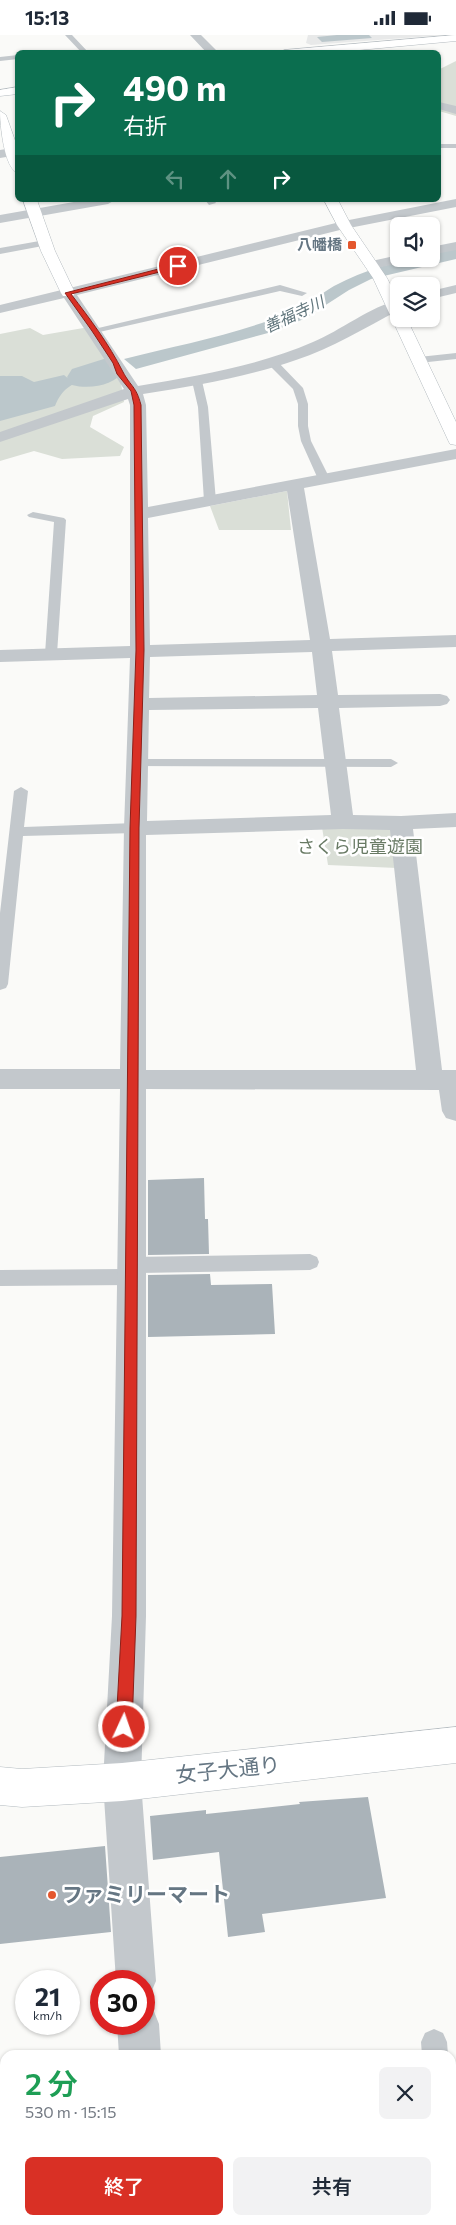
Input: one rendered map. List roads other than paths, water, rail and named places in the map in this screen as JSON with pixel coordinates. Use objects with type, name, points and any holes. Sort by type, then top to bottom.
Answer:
[{"type":"street","points":[[195,35],[211,50]]},
{"type":"street","points":[[314,50],[456,38]]},
{"type":"street","points":[[291,50],[296,40]]},
{"type":"street","points":[[0,93],[15,90]]},
{"type":"street","points":[[441,106],[456,110]]},
{"type":"street","points":[[0,118],[9,153]]},
{"type":"street","points":[[0,219],[33,206],[83,202]]},
{"type":"street","points":[[335,202],[344,225],[375,269],[390,296]]},
{"type":"street","points":[[0,309],[344,225],[456,203]]},
{"type":"street","points":[[33,206],[45,243],[68,293],[95,330],[121,374],[134,391],[138,405],[140,650],[135,828],[129,1616],[122,1782],[135,1970]]},
{"type":"street","points":[[440,249],[456,246]]},
{"type":"street","points":[[375,269],[390,263]]},
{"type":"street","points":[[440,293],[456,289]]},
{"type":"street","points":[[0,437],[134,391],[196,381],[272,362],[320,345],[390,308]]},
{"type":"street","points":[[405,327],[456,440]]},
{"type":"street","points":[[140,514],[456,454]]},
{"type":"street","points":[[295,484],[321,645],[343,822]]},
{"type":"street","points":[[0,656],[456,641]]},
{"type":"street","points":[[139,704],[241,701],[328,703],[440,700]]},
{"type":"street","points":[[135,828],[343,822],[401,823],[456,819]]},
{"type":"street","points":[[401,823],[446,1079],[456,1111]]},
{"type":"street","points":[[0,1079],[446,1079]]},
{"type":"street","name":"女子大通り","points":[[0,1786],[22,1788],[122,1782],[456,1745]]},
{"type":"street","points":[[139,2035],[140,2050]]},
{"type":"lane","points":[[68,35],[83,50]]},
{"type":"lane","points":[[0,59],[15,57]]},
{"type":"lane","points":[[441,146],[456,145]]},
{"type":"lane","points":[[0,251],[45,243]]},
{"type":"lane","points":[[95,330],[280,287],[302,293]]},
{"type":"lane","points":[[419,360],[456,356]]},
{"type":"lane","points":[[272,362],[298,388],[303,404],[303,425],[306,441],[324,479]]},
{"type":"lane","points":[[196,381],[203,407],[210,501]]},
{"type":"lane","points":[[33,515],[60,520],[51,654]]},
{"type":"lane","points":[[137,763],[391,763]]},
{"type":"lane","points":[[0,984],[21,791]]},
{"type":"lane","points":[[16,832],[135,828]]},
{"type":"lane","points":[[0,1278],[310,1262]]},
{"type":"water","points":[[369,35],[372,38],[322,42],[317,37]]},
{"type":"water","points":[[456,249],[456,259],[440,263],[440,252]]},
{"type":"water","points":[[390,264],[390,267],[422,267],[371,279],[349,290],[304,319],[268,333],[136,369],[124,359],[207,339],[268,321],[306,304],[334,286],[357,275]]},
{"type":"water","points":[[64,375],[70,380],[84,376],[89,379],[77,383],[64,391],[55,406],[0,421],[0,376],[22,376],[34,382]]},
{"type":"waterway","name":"善福寺川","points":[[86,377],[107,369]]},
{"type":"place","name":"八幡橋","points":[[352,245]]},
{"type":"place","name":"ファミリーマート","points":[[52,1895]]},
{"type":"park label","name":"さくら児童遊園","points":[[360,847]]}]
